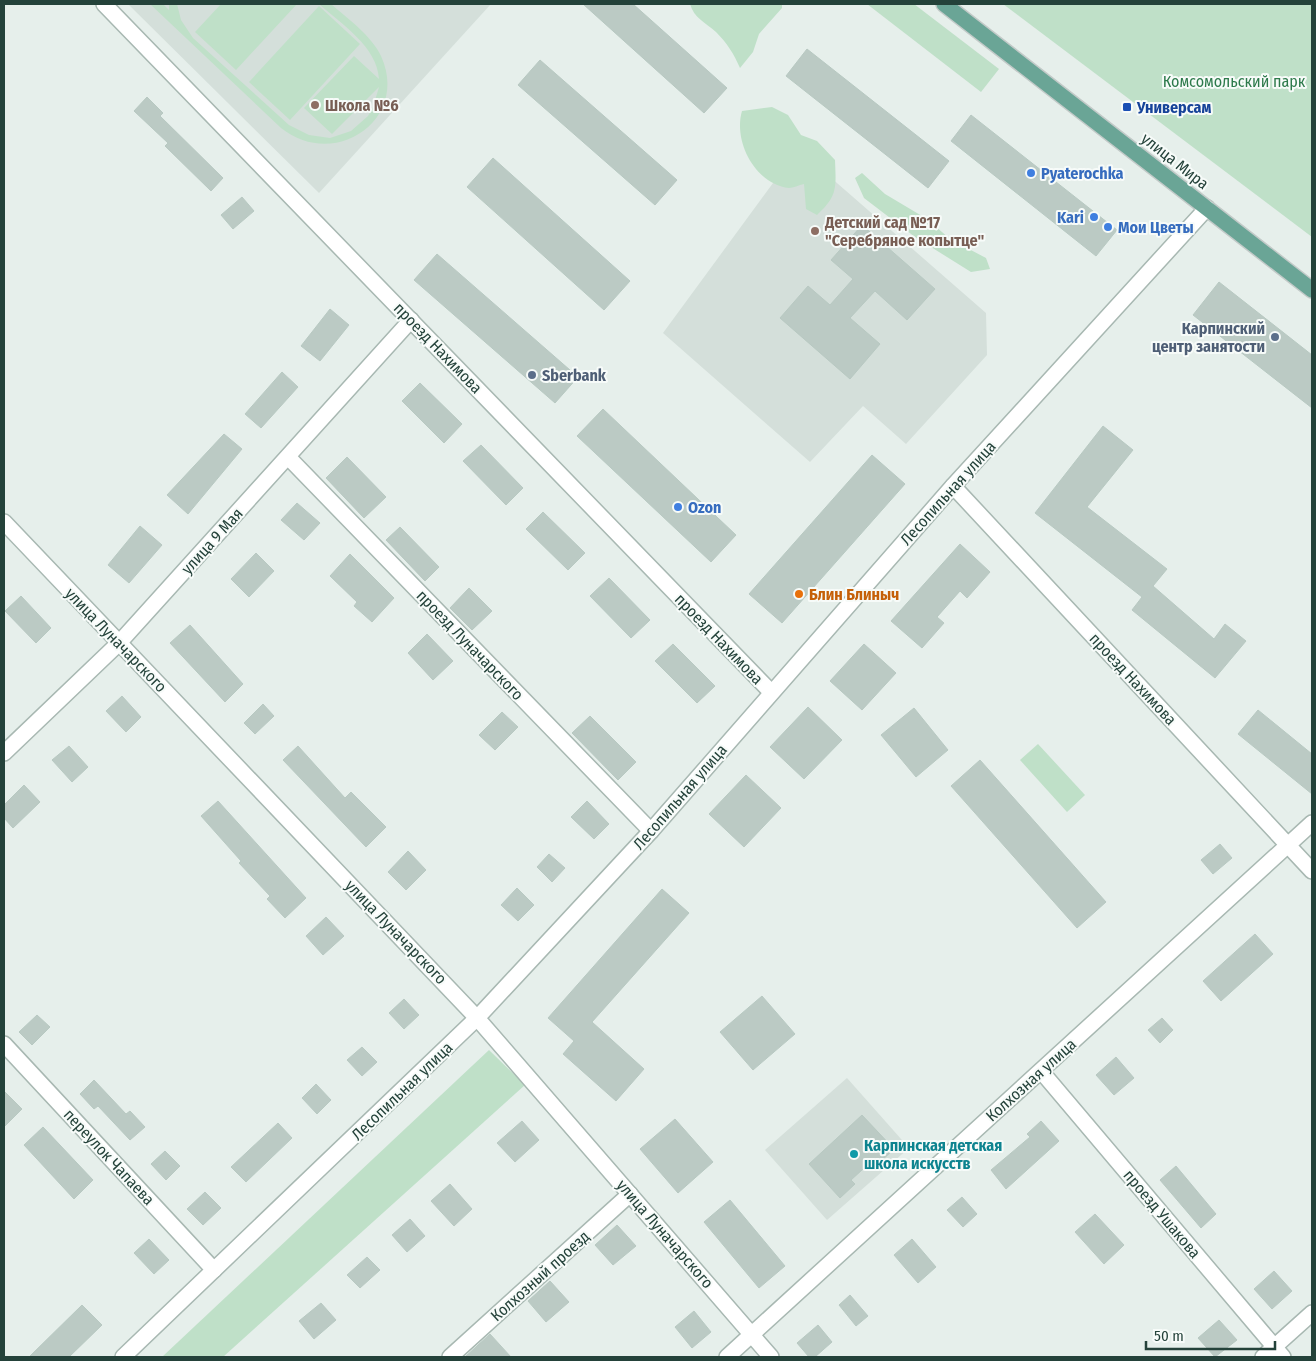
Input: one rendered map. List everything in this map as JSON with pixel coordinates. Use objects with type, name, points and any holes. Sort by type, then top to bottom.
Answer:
[{"type":"main road","name":"улица Мира","points":[[944,4],[1312,290]]},
{"type":"street","name":"проезд Нахимова","points":[[104,4],[771,692]]},
{"type":"street","name":"Лесопильная улица","points":[[123,1357],[477,1018],[651,832],[771,692],[953,486],[1207,208]]},
{"type":"street","name":"улица 9 Мая","points":[[4,753],[119,643],[411,320]]},
{"type":"street","name":"проезд Луначарского","points":[[288,458],[651,832]]},
{"type":"street","name":"проезд Нахимова","points":[[953,486],[1312,871]]},
{"type":"street","name":"улица Луначарского","points":[[4,522],[477,1018],[771,1357]]},
{"type":"street","name":"Колхозная улица","points":[[727,1357],[1312,823]]},
{"type":"street","name":"переулок Чапаева","points":[[4,1044],[214,1270]]},
{"type":"street","name":"проезд Ушакова","points":[[1041,1071],[1279,1352]]},
{"type":"street","name":"Колхозный проезд","points":[[450,1357],[630,1194]]},
{"type":"street","points":[[1263,1357],[1279,1352],[1312,1313]]},
{"type":"shaded area","name":"Школа №6","points":[[128,4],[491,4],[319,193]]},
{"type":"shaded area","name":"Детский сад №17 \"Серебряное копытце\"","points":[[798,149],[986,313],[987,355],[906,444],[863,406],[810,462],[663,333]]},
{"type":"shaded area","points":[[847,1078],[909,1148],[827,1220],[765,1150]]},
{"type":"green space","points":[[150,4],[163,4],[169,10],[169,4],[177,4],[181,20],[193,38],[289,125],[309,135],[330,138],[351,131],[368,116],[379,87],[332,134],[304,108],[354,56],[379,79],[377,67],[365,46],[319,4],[331,4],[359,28],[377,48],[387,79],[385,100],[376,118],[362,132],[344,141],[323,144],[302,140],[281,128]]},
{"type":"green space","points":[[221,4],[297,4],[236,70],[195,32]]},
{"type":"green space","points":[[690,4],[782,4],[782,8],[759,34],[753,52],[740,68],[724,40],[697,16]]},
{"type":"green space","points":[[867,4],[914,4],[999,69],[981,92]]},
{"type":"green space","name":"Комсомольский парк","points":[[1003,4],[1312,4],[1312,237]]},
{"type":"green space","points":[[319,6],[360,44],[290,120],[249,82]]},
{"type":"green space","points":[[772,107],[788,115],[801,135],[817,141],[835,160],[836,177],[834,190],[829,202],[817,215],[806,209],[804,184],[792,188],[777,185],[757,170],[749,159],[744,147],[740,123],[742,111]]},
{"type":"green space","points":[[862,173],[885,194],[927,219],[950,239],[986,258],[990,269],[971,272],[915,237],[864,198],[855,178]]},
{"type":"green space","points":[[1038,744],[1085,795],[1067,812],[1020,760]]},
{"type":"green space","points":[[489,1050],[525,1085],[223,1357],[162,1357]]},
{"type":"building","points":[[583,4],[633,4],[727,88],[704,113]]},
{"type":"building","points":[[807,49],[949,161],[928,188],[786,76]]},
{"type":"building","points":[[540,60],[677,180],[655,205],[518,85]]},
{"type":"building","points":[[147,97],[163,113],[160,116],[223,178],[211,191],[165,146],[168,143],[134,111]]},
{"type":"building","points":[[971,115],[1117,230],[1096,256],[951,141]]},
{"type":"building","points":[[493,158],[630,281],[604,310],[467,187]]},
{"type":"building","points":[[242,197],[254,211],[233,229],[221,215]]},
{"type":"building","points":[[862,225],[935,289],[907,320],[875,291],[850,318],[880,344],[850,379],[780,318],[808,286],[830,305],[853,279],[831,260]]},
{"type":"building","points":[[437,254],[578,377],[555,403],[414,280]]},
{"type":"building","points":[[1219,282],[1312,355],[1312,408],[1193,315]]},
{"type":"building","points":[[330,309],[349,325],[320,361],[301,346]]},
{"type":"building","points":[[282,372],[298,387],[261,428],[245,414]]},
{"type":"building","points":[[420,383],[462,424],[444,443],[402,401]]},
{"type":"building","points":[[603,409],[736,535],[711,562],[577,436]]},
{"type":"building","points":[[1103,426],[1133,450],[1087,507],[1167,569],[1153,586],[1214,639],[1225,624],[1246,641],[1215,678],[1132,610],[1142,597],[1035,513]]},
{"type":"building","points":[[224,434],[242,449],[188,514],[167,495]]},
{"type":"building","points":[[481,445],[523,488],[506,505],[463,461]]},
{"type":"building","points":[[872,455],[905,484],[782,623],[749,594]]},
{"type":"building","points":[[347,457],[386,497],[364,518],[326,478]]},
{"type":"building","points":[[297,503],[320,523],[304,540],[281,520]]},
{"type":"building","points":[[543,512],[585,553],[568,570],[526,529]]},
{"type":"building","points":[[140,526],[162,545],[129,583],[108,565]]},
{"type":"building","points":[[400,527],[439,567],[425,581],[386,540]]},
{"type":"building","points":[[960,544],[990,572],[967,598],[960,591],[937,617],[944,623],[922,648],[891,621]]},
{"type":"building","points":[[256,553],[274,571],[249,597],[231,579]]},
{"type":"building","points":[[350,554],[394,598],[372,622],[354,606],[357,602],[330,576]]},
{"type":"building","points":[[609,578],[650,620],[631,638],[590,596]]},
{"type":"building","points":[[469,588],[492,611],[472,630],[450,608]]},
{"type":"building","points":[[21,596],[51,628],[36,643],[5,611]]},
{"type":"building","points":[[190,625],[243,684],[225,702],[170,643]]},
{"type":"building","points":[[427,634],[453,661],[433,680],[408,653]]},
{"type":"building","points":[[673,644],[715,686],[697,703],[655,661]]},
{"type":"building","points":[[864,644],[896,673],[862,710],[830,681]]},
{"type":"building","points":[[122,696],[141,717],[126,732],[106,711]]},
{"type":"building","points":[[263,704],[274,716],[255,734],[244,723]]},
{"type":"building","points":[[808,707],[842,740],[804,779],[770,747]]},
{"type":"building","points":[[914,708],[948,750],[916,777],[881,735]]},
{"type":"building","points":[[1258,710],[1312,754],[1312,794],[1238,734]]},
{"type":"building","points":[[502,712],[518,727],[495,750],[479,735]]},
{"type":"building","points":[[590,716],[636,762],[618,780],[572,733]]},
{"type":"building","points":[[69,746],[88,767],[72,782],[52,760]]},
{"type":"building","points":[[298,746],[345,798],[351,792],[386,827],[366,847],[283,760]]},
{"type":"building","points":[[980,760],[1106,902],[1077,928],[951,786]]},
{"type":"building","points":[[746,775],[781,808],[744,847],[709,814]]},
{"type":"building","points":[[24,785],[40,802],[13,828],[4,818],[4,805]]},
{"type":"building","points":[[218,801],[306,898],[285,918],[267,899],[270,896],[239,863],[241,861],[201,816]]},
{"type":"building","points":[[587,801],[609,824],[594,839],[571,817]]},
{"type":"building","points":[[1220,844],[1232,858],[1213,874],[1201,860]]},
{"type":"building","points":[[408,851],[426,870],[406,890],[388,872]]},
{"type":"building","points":[[549,854],[565,868],[552,882],[537,867]]},
{"type":"building","points":[[517,888],[534,905],[518,921],[501,905]]},
{"type":"building","points":[[662,889],[689,913],[592,1022],[644,1069],[616,1101],[563,1054],[574,1041],[548,1018]]},
{"type":"building","points":[[326,917],[344,936],[323,955],[306,936]]},
{"type":"building","points":[[1255,934],[1273,954],[1221,1001],[1203,981]]},
{"type":"building","points":[[762,996],[795,1034],[753,1070],[720,1032]]},
{"type":"building","points":[[404,999],[419,1015],[404,1029],[389,1013]]},
{"type":"building","points":[[37,1015],[50,1027],[32,1045],[19,1032]]},
{"type":"building","points":[[1162,1018],[1173,1030],[1160,1043],[1148,1030]]},
{"type":"building","points":[[362,1047],[377,1062],[362,1076],[347,1060]]},
{"type":"building","points":[[1116,1057],[1134,1078],[1114,1095],[1096,1075]]},
{"type":"building","points":[[94,1080],[126,1114],[130,1111],[145,1127],[130,1140],[98,1106],[94,1109],[80,1094]]},
{"type":"building","points":[[316,1084],[331,1100],[317,1114],[302,1098]]},
{"type":"building","points":[[4,1091],[22,1109],[4,1127]]},
{"type":"building","name":"Карпинская детская школа искусств","points":[[862,1115],[894,1149],[878,1164],[874,1159],[851,1180],[855,1184],[840,1198],[809,1164]]},
{"type":"building","points":[[675,1119],[713,1162],[678,1193],[640,1149]]},
{"type":"building","points":[[522,1121],[539,1140],[515,1162],[497,1143]]},
{"type":"building","points":[[1041,1121],[1059,1141],[1006,1189],[991,1170],[1030,1137],[1027,1134]]},
{"type":"building","points":[[278,1123],[292,1138],[246,1182],[231,1167]]},
{"type":"building","points":[[43,1127],[93,1180],[74,1199],[24,1145]]},
{"type":"building","points":[[165,1151],[180,1166],[166,1180],[151,1164]]},
{"type":"building","points":[[1176,1166],[1216,1214],[1201,1228],[1160,1180]]},
{"type":"building","points":[[450,1184],[472,1209],[454,1226],[431,1201]]},
{"type":"building","points":[[205,1192],[221,1208],[203,1225],[187,1209]]},
{"type":"building","points":[[962,1197],[977,1214],[963,1227],[947,1210]]},
{"type":"building","points":[[730,1200],[785,1266],[759,1288],[704,1222]]},
{"type":"building","points":[[1095,1214],[1124,1245],[1104,1264],[1075,1232]]},
{"type":"building","points":[[410,1219],[425,1236],[407,1252],[392,1235]]},
{"type":"building","points":[[617,1225],[636,1246],[613,1265],[595,1245]]},
{"type":"building","points":[[149,1239],[169,1260],[154,1274],[134,1253]]},
{"type":"building","points":[[912,1239],[936,1267],[918,1283],[894,1255]]},
{"type":"building","points":[[367,1257],[380,1270],[360,1288],[347,1275]]},
{"type":"building","points":[[1274,1271],[1292,1291],[1272,1309],[1254,1289]]},
{"type":"building","points":[[550,1281],[569,1302],[546,1322],[528,1301]]},
{"type":"building","points":[[850,1295],[868,1316],[856,1326],[839,1305]]},
{"type":"building","points":[[321,1303],[336,1320],[314,1339],[299,1321]]},
{"type":"building","points":[[82,1305],[102,1325],[69,1357],[29,1357]]},
{"type":"building","points":[[694,1311],[711,1332],[692,1348],[675,1327]]},
{"type":"building","points":[[1219,1320],[1237,1340],[1215,1357],[1198,1338]]},
{"type":"building","points":[[818,1325],[832,1342],[815,1357],[809,1357],[797,1343]]},
{"type":"building","points":[[490,1334],[511,1357],[465,1357]]},
{"type":"place","name":"Школа №6","points":[[315,105]]},
{"type":"place","name":"Универсам","points":[[1127,107]]},
{"type":"place","name":"Pyaterochka","points":[[1031,173]]},
{"type":"place","name":"Kari","points":[[1094,217]]},
{"type":"place","name":"Мои Цветы","points":[[1108,227]]},
{"type":"place","name":"Детский сад №17 \"Серебряное копытце\"","points":[[815,231]]},
{"type":"place","name":"Карпинский центр занятости","points":[[1275,337]]},
{"type":"place","name":"Sberbank","points":[[532,375]]},
{"type":"place","name":"Ozon","points":[[678,507]]},
{"type":"place","name":"Блин Блиныч","points":[[799,594]]},
{"type":"place","name":"Карпинская детская школа искусств","points":[[854,1154]]}]
